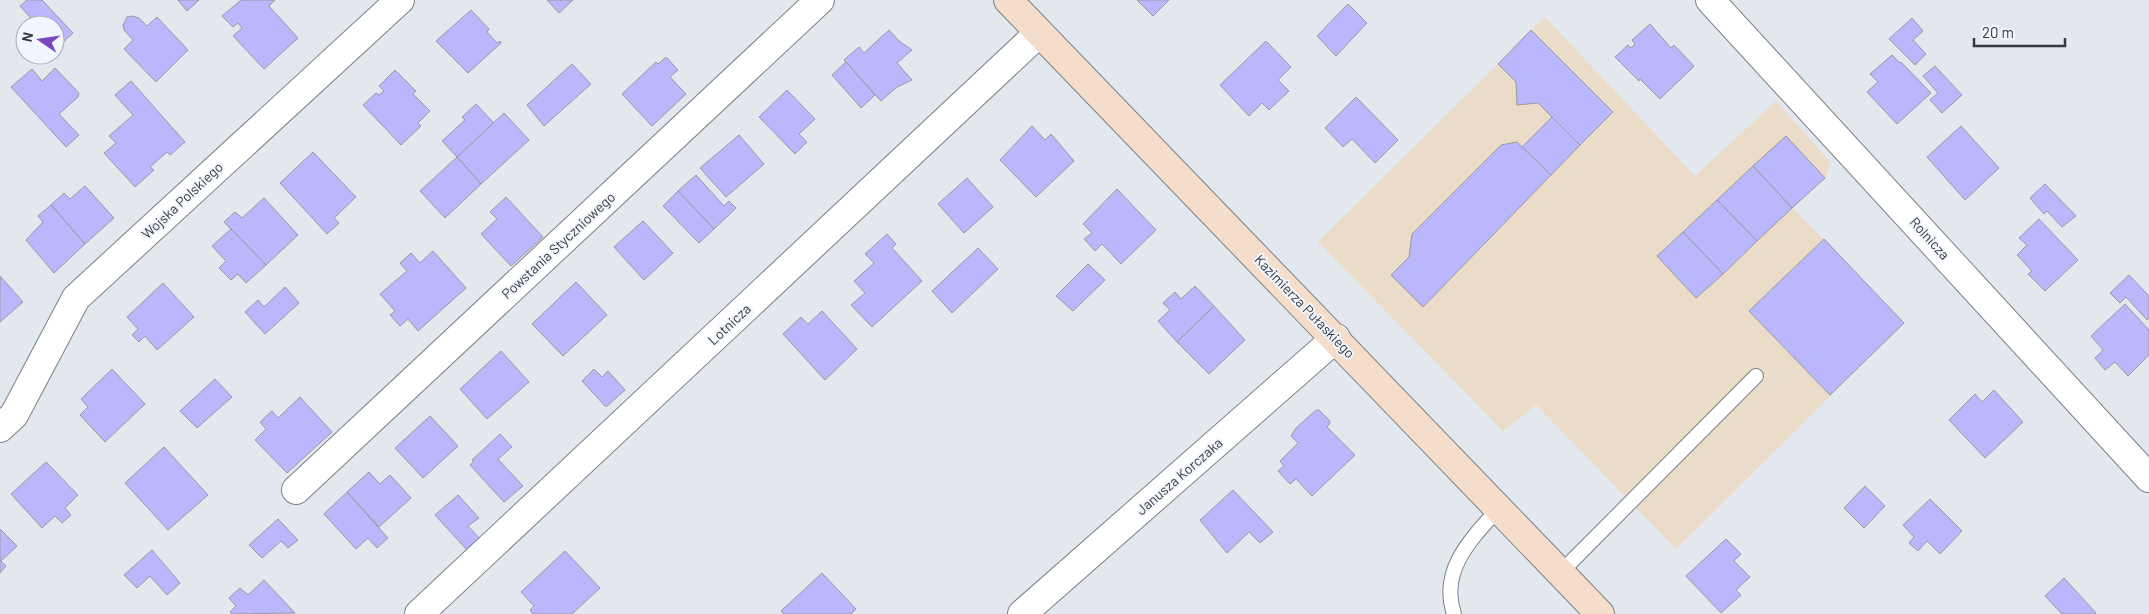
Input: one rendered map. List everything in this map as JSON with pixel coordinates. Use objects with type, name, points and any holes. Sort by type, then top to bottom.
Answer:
[{"type":"main road","name":"Kazimierza Pułaskiego","points":[[1008,0],[1336,338],[1600,614]]},
{"type":"street","name":"Wojska Polskiego","points":[[0,428],[14,415],[76,298],[400,0]]},
{"type":"street","name":"Powstania Styczniowego","points":[[296,490],[820,0]]},
{"type":"street","name":"Rolnicza","points":[[1710,0],[2149,478]]},
{"type":"street","name":"Lotnicza","points":[[420,614],[1039,33]]},
{"type":"street","name":"Janusza Korczaka","points":[[1022,614],[1336,338]]},
{"type":"lane","points":[[1560,573],[1756,376]]},
{"type":"lane","points":[[1454,614],[1451,606],[1450,592],[1455,566],[1468,543],[1499,508]]},
{"type":"shaded area","points":[[1545,17],[1695,176],[1776,101],[1831,163],[1825,178],[1793,208],[1904,323],[1676,549],[1536,405],[1503,431],[1318,242]]},
{"type":"building","points":[[27,0],[42,0],[56,15],[28,15],[20,6]]},
{"type":"building","points":[[178,0],[199,0],[187,11]]},
{"type":"building","points":[[241,0],[275,0],[269,6],[298,38],[264,69],[233,36],[242,28],[238,23],[233,27],[222,16]]},
{"type":"building","points":[[547,0],[573,0],[559,13]]},
{"type":"building","points":[[1137,0],[1169,0],[1153,16]]},
{"type":"building","points":[[1348,4],[1367,23],[1336,56],[1317,36]]},
{"type":"building","points":[[471,10],[489,29],[487,32],[497,43],[500,41],[501,43],[468,73],[436,41]]},
{"type":"building","points":[[127,17],[139,18],[147,26],[157,17],[188,50],[156,82],[124,49],[133,40],[124,30],[123,25]]},
{"type":"building","points":[[1912,18],[1923,31],[1913,40],[1926,54],[1915,65],[1889,39]]},
{"type":"building","points":[[65,24],[73,33],[65,40]]},
{"type":"building","points":[[1650,24],[1671,48],[1674,45],[1694,66],[1660,99],[1615,57],[1628,45],[1631,48],[1635,44],[1632,40]]},
{"type":"building","points":[[889,30],[899,41],[912,50],[897,63],[912,80],[897,87],[881,101],[844,60],[859,47],[864,53]]},
{"type":"building","points":[[1531,30],[1613,112],[1580,145],[1538,103],[1517,105],[1516,82],[1498,64]]},
{"type":"building","points":[[1266,41],[1291,67],[1278,80],[1289,91],[1269,110],[1262,103],[1249,116],[1220,85]]},
{"type":"building","points":[[1892,55],[1931,93],[1897,124],[1867,92],[1878,82],[1870,74]]},
{"type":"building","points":[[666,57],[678,70],[670,77],[686,94],[652,126],[622,94],[656,62],[658,64]]},
{"type":"building","points":[[846,62],[875,95],[861,108],[832,75]]},
{"type":"building","points":[[572,64],[591,84],[544,126],[527,105]]},
{"type":"building","points":[[1935,66],[1962,95],[1942,113],[1930,100],[1938,93],[1923,76]]},
{"type":"building","points":[[55,68],[79,93],[78,97],[59,114],[79,135],[66,147],[11,87],[32,69],[42,81]]},
{"type":"building","points":[[395,70],[416,91],[413,94],[430,111],[418,123],[421,126],[401,145],[363,105],[376,93],[379,95],[384,91],[379,86]]},
{"type":"building","points":[[131,81],[185,142],[170,155],[167,152],[150,167],[154,170],[135,187],[104,153],[116,143],[109,136],[133,115],[115,95]]},
{"type":"building","points":[[787,90],[815,119],[799,134],[807,142],[795,154],[759,117]]},
{"type":"building","points":[[1356,97],[1398,140],[1375,163],[1352,139],[1343,147],[1325,128]]},
{"type":"building","points":[[476,104],[494,123],[457,157],[442,141],[465,120],[462,117]]},
{"type":"building","points":[[504,113],[529,140],[481,184],[457,157]]},
{"type":"building","points":[[1552,117],[1580,145],[1551,175],[1522,147]]},
{"type":"building","points":[[1032,126],[1045,140],[1051,134],[1074,161],[1036,197],[1000,160]]},
{"type":"building","points":[[1961,126],[1999,168],[1965,200],[1927,157]]},
{"type":"building","points":[[739,135],[764,164],[726,197],[700,168]]},
{"type":"building","points":[[1786,136],[1825,178],[1792,208],[1753,166]]},
{"type":"building","points":[[1517,142],[1551,175],[1423,307],[1391,275],[1409,257],[1412,234],[1501,145]]},
{"type":"building","points":[[313,152],[356,197],[334,218],[339,223],[327,234],[280,183]]},
{"type":"building","points":[[457,157],[481,184],[445,218],[420,191]]},
{"type":"building","points":[[1753,166],[1792,208],[1757,241],[1717,200]]},
{"type":"building","points":[[696,175],[724,206],[729,201],[736,208],[714,229],[678,191]]},
{"type":"building","points":[[967,178],[993,207],[964,233],[938,204]]},
{"type":"building","points":[[2045,184],[2076,216],[2062,227],[2047,211],[2044,214],[2030,198]]},
{"type":"building","points":[[85,186],[114,218],[85,244],[51,205],[64,193],[70,199]]},
{"type":"building","points":[[1117,189],[1156,230],[1121,264],[1102,244],[1095,251],[1084,239],[1092,233],[1083,224]]},
{"type":"building","points":[[678,191],[714,229],[699,243],[663,206]]},
{"type":"building","points":[[506,197],[543,237],[511,266],[481,234],[497,219],[490,212]]},
{"type":"building","points":[[264,198],[298,235],[266,265],[224,222],[235,212],[242,218]]},
{"type":"building","points":[[1717,200],[1757,241],[1723,274],[1683,232]]},
{"type":"building","points":[[51,205],[85,244],[54,273],[26,240],[43,222],[38,216]]},
{"type":"building","points":[[2039,219],[2078,260],[2045,291],[2028,274],[2032,271],[2017,255],[2027,245],[2019,238]]},
{"type":"building","points":[[643,221],[673,253],[644,280],[614,247]]},
{"type":"building","points":[[231,229],[266,265],[246,283],[238,274],[231,280],[219,268],[226,261],[212,246]]},
{"type":"building","points":[[1683,232],[1723,274],[1696,298],[1657,256]]},
{"type":"building","points":[[887,234],[896,244],[892,248],[922,281],[872,327],[851,305],[865,293],[854,281],[874,263],[865,254]]},
{"type":"building","points":[[1824,239],[1904,323],[1830,395],[1749,311]]},
{"type":"building","points":[[978,248],[998,269],[952,313],[932,291]]},
{"type":"building","points":[[433,251],[466,288],[418,331],[408,319],[400,326],[390,315],[395,311],[380,294],[407,271],[400,263],[411,253],[420,263]]},
{"type":"building","points":[[1088,264],[1105,280],[1073,311],[1056,296]]},
{"type":"building","points":[[2129,275],[2149,296],[2149,318],[2147,320],[2126,297],[2120,303],[2110,293]]},
{"type":"building","points":[[0,276],[23,302],[0,322]]},
{"type":"building","points":[[576,282],[607,315],[563,356],[532,324]]},
{"type":"building","points":[[163,283],[194,317],[157,350],[145,336],[139,342],[132,335],[138,329],[127,317]]},
{"type":"building","points":[[1195,286],[1214,306],[1177,342],[1158,321],[1170,310],[1163,303],[1175,292],[1181,299]]},
{"type":"building","points":[[285,287],[299,303],[265,334],[245,312],[258,300],[264,307]]},
{"type":"building","points":[[2125,304],[2149,330],[2149,355],[2128,376],[2115,362],[2105,370],[2095,358],[2103,350],[2091,336]]},
{"type":"building","points":[[1214,306],[1245,340],[1209,374],[1177,342]]},
{"type":"building","points":[[822,311],[857,349],[825,380],[783,334],[801,317],[808,324]]},
{"type":"building","points":[[501,351],[529,382],[487,419],[460,389]]},
{"type":"building","points":[[112,369],[145,404],[105,442],[80,415],[88,407],[81,399]]},
{"type":"building","points":[[594,369],[602,377],[608,371],[625,390],[606,407],[582,381]]},
{"type":"building","points":[[215,379],[232,397],[197,428],[180,411]]},
{"type":"building","points":[[1994,390],[2023,422],[1985,458],[1949,420],[1975,394],[1982,402]]},
{"type":"building","points":[[300,397],[332,432],[287,473],[255,440],[266,429],[260,422],[272,411],[278,418]]},
{"type":"building","points":[[1316,410],[1319,410],[1329,420],[1330,423],[1327,427],[1355,455],[1312,496],[1296,479],[1290,484],[1278,471],[1284,466],[1280,461],[1298,443],[1291,436],[1296,428]]},
{"type":"building","points":[[430,416],[458,446],[423,478],[395,448]]},
{"type":"building","points":[[500,434],[512,447],[498,459],[523,486],[504,502],[470,465],[474,461],[472,460]]},
{"type":"building","points":[[164,447],[208,495],[168,530],[125,483]]},
{"type":"building","points":[[46,462],[78,495],[65,508],[71,515],[62,523],[55,516],[42,528],[11,494]]},
{"type":"building","points":[[369,472],[380,484],[390,475],[411,498],[379,527],[347,492]]},
{"type":"building","points":[[1865,486],[1885,506],[1864,528],[1844,508]]},
{"type":"building","points":[[1233,490],[1273,532],[1260,543],[1249,532],[1227,553],[1200,520]]},
{"type":"building","points":[[347,492],[388,538],[377,548],[368,538],[356,549],[324,514]]},
{"type":"building","points":[[458,495],[479,518],[468,526],[480,539],[468,551],[435,515]]},
{"type":"building","points":[[1930,499],[1962,531],[1940,554],[1927,541],[1918,551],[1909,543],[1914,537],[1903,525]]},
{"type":"building","points":[[278,519],[298,540],[288,548],[281,541],[262,558],[249,545]]},
{"type":"building","points":[[0,529],[17,546],[1,561],[6,566],[0,573]]},
{"type":"building","points":[[1726,539],[1741,554],[1734,561],[1750,577],[1736,590],[1741,595],[1721,613],[1686,576]]},
{"type":"building","points":[[152,550],[180,583],[167,595],[150,576],[137,588],[124,575]]},
{"type":"building","points":[[565,551],[600,588],[572,614],[533,614],[530,610],[534,606],[521,592]]},
{"type":"building","points":[[822,573],[856,609],[851,614],[784,614],[781,611]]},
{"type":"building","points":[[2064,578],[2096,613],[2062,614],[2045,596]]},
{"type":"building","points":[[264,580],[295,613],[232,614],[230,612],[236,606],[229,598],[240,588],[248,595]]}]
